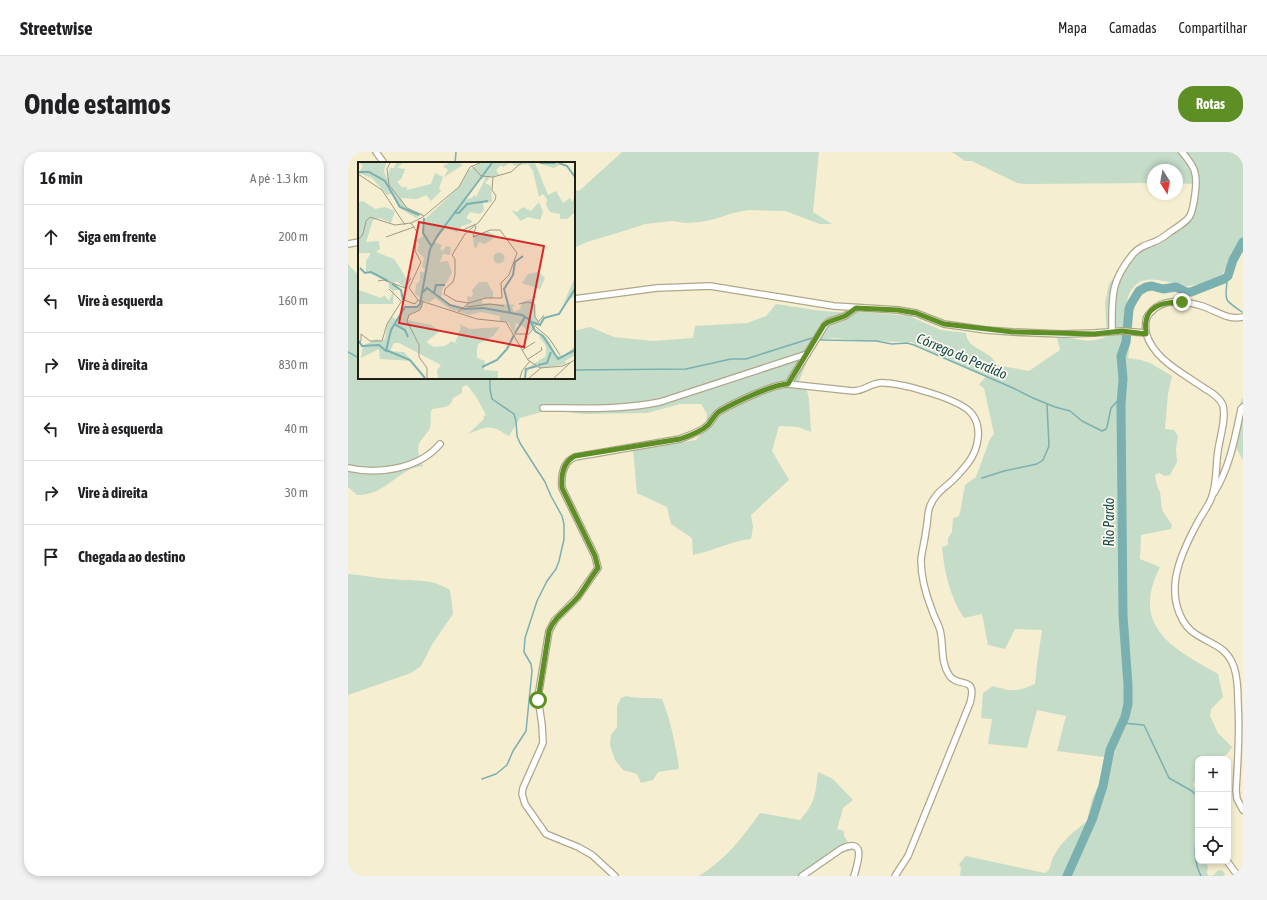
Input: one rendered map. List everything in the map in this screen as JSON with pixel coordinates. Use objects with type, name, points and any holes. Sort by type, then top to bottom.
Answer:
[{"type":"street","points":[[376,152],[383,162]]},
{"type":"street","points":[[1112,331],[1113,289],[1119,274],[1137,250],[1178,228],[1185,223],[1192,212],[1196,187],[1196,175],[1191,162],[1182,152]]},
{"type":"street","points":[[348,244],[358,242]]},
{"type":"street","points":[[575,299],[657,288],[710,286],[834,306],[904,311],[916,313],[944,324],[1006,332],[1094,334],[1122,331],[1146,334]]},
{"type":"street","points":[[1211,498],[1214,490],[1217,452],[1224,418],[1224,408],[1222,403],[1213,393],[1160,357],[1152,349],[1146,334],[1146,320],[1148,315],[1158,305],[1175,302],[1202,306],[1232,318],[1243,317]]},
{"type":"street","points":[[788,384],[808,354],[824,325],[845,316],[856,308]]},
{"type":"street","points":[[543,408],[626,407],[646,405],[660,402],[808,354]]},
{"type":"street","points":[[615,876],[592,855],[578,847],[546,834],[523,799],[523,788],[543,743],[538,697],[549,631],[555,620],[577,598],[598,568],[595,556],[562,488],[561,480],[566,463],[575,456],[680,439],[707,426],[719,412],[772,387],[782,384],[853,391],[862,390],[875,383],[885,382],[938,395],[965,408],[972,414],[978,429],[976,448],[969,461],[954,479],[936,495],[930,506],[921,560],[921,568],[929,603],[940,630],[943,659],[946,669],[949,676],[968,684],[971,687],[972,695],[908,856],[895,876]]},
{"type":"street","points":[[1243,407],[1225,474],[1191,535],[1178,569],[1175,584],[1176,600],[1181,618],[1188,628],[1216,645],[1227,654],[1234,667],[1238,682],[1240,735],[1236,790],[1237,799],[1243,810]]},
{"type":"street","points":[[348,468],[366,471],[400,467],[423,459],[434,452],[440,444]]},
{"type":"street","points":[[802,876],[841,849],[847,846],[852,846],[857,848],[859,852],[859,858],[854,876]]},
{"type":"street","points":[[1229,864],[1238,876]]},
{"type":"green space","points":[[622,152],[819,152],[813,212],[832,224],[820,224],[785,211],[748,210],[700,222],[686,223],[672,221],[645,224],[587,242],[575,248],[575,192],[577,190],[579,191]]},
{"type":"green space","points":[[952,152],[1243,152],[1243,241],[1225,270],[1220,277],[1206,283],[1182,287],[1174,283],[1159,280],[1139,282],[1133,288],[1126,303],[1123,332],[1131,334],[1128,358],[1150,363],[1172,376],[1168,394],[1165,429],[1174,430],[1178,436],[1176,449],[1177,462],[1170,475],[1165,476],[1159,473],[1155,475],[1160,492],[1162,510],[1172,525],[1171,529],[1141,535],[1140,559],[1160,567],[1152,588],[1150,605],[1153,620],[1160,633],[1172,645],[1185,655],[1218,674],[1223,697],[1211,709],[1210,716],[1218,733],[1232,747],[1225,756],[1195,756],[1195,781],[1193,785],[1195,788],[1195,864],[1206,864],[1208,866],[1207,873],[1209,876],[960,876],[961,868],[959,864],[966,856],[1045,873],[1049,870],[1053,857],[1060,846],[1070,835],[1087,821],[1092,799],[1111,758],[1057,751],[1066,716],[1037,710],[1027,748],[988,744],[992,719],[981,718],[983,693],[993,686],[1018,690],[1035,684],[1042,630],[1015,629],[1005,649],[988,645],[982,614],[964,618],[951,593],[944,565],[942,547],[948,545],[948,538],[952,532],[953,518],[958,517],[960,513],[965,485],[976,477],[990,439],[994,434],[984,388],[979,385],[986,376],[911,342],[833,338],[815,342],[799,381],[807,391],[811,432],[798,427],[779,426],[772,451],[789,480],[751,515],[753,527],[751,539],[693,555],[692,538],[671,524],[667,507],[637,493],[633,449],[696,440],[706,428],[707,414],[701,404],[680,404],[647,413],[584,414],[549,410],[520,418],[509,436],[493,428],[480,429],[468,434],[484,419],[483,417],[486,415],[477,398],[467,385],[462,387],[462,393],[453,398],[452,402],[448,406],[432,409],[430,428],[420,442],[418,449],[423,466],[409,470],[384,487],[365,495],[357,495],[348,487],[348,264],[358,275],[358,379],[575,379],[575,331],[590,327],[614,337],[653,341],[693,338],[695,326],[747,323],[766,316],[776,304],[828,312],[853,311],[909,316],[941,330],[966,333],[969,342],[991,357],[997,365],[1029,371],[1060,350],[1057,337],[1094,340],[1107,336],[1105,303],[1109,284],[1131,255],[1158,245],[1183,227],[1191,215],[1194,184],[1183,183],[1183,164],[1147,164],[1147,183],[1024,184],[1017,183],[972,161],[965,161]]},
{"type":"green space","points":[[1242,399],[1243,460],[1235,445],[1238,410]]},
{"type":"green space","points":[[348,574],[384,579],[421,581],[443,586],[450,590],[453,614],[433,643],[421,666],[411,673],[348,695]]},
{"type":"green space","points":[[626,696],[662,699],[672,733],[679,767],[678,769],[658,772],[653,780],[641,783],[637,774],[623,770],[615,760],[610,745],[611,735],[617,727],[617,706],[621,698]]},
{"type":"green space","points":[[818,772],[833,779],[853,800],[843,808],[837,829],[844,831],[844,836],[853,850],[838,854],[806,876],[699,876],[733,848],[760,813],[800,820],[814,798]]},
{"type":"green space","points":[[1222,870],[1225,874],[1223,876],[1209,876]]},
{"type":"waterway","points":[[455,162],[456,152]]},
{"type":"waterway","name":"Rio Pardo","points":[[1067,876],[1092,820],[1103,786],[1110,750],[1125,717],[1128,704],[1123,615],[1121,404],[1123,379],[1121,356],[1126,342],[1129,309],[1139,291],[1146,287],[1152,286],[1163,289],[1176,287],[1186,292],[1191,292],[1224,279],[1228,276],[1233,260],[1243,242]]},
{"type":"waterway","points":[[1227,277],[1226,298],[1230,304],[1242,312]]},
{"type":"waterway","name":"Córrego do Perdido","points":[[575,370],[686,369],[731,359],[746,359],[812,338],[823,340],[876,341],[892,344],[907,343],[914,345],[1033,398],[1070,411],[1082,421],[1102,431],[1107,427],[1111,408],[1122,396]]},
{"type":"waterway","name":"Córrego do Perdido","points":[[348,352],[358,357]]},
{"type":"waterway","points":[[482,779],[496,774],[507,765],[513,751],[526,731],[532,671],[531,664],[524,652],[525,638],[537,601],[547,581],[556,569],[564,539],[564,524],[562,516],[545,482],[520,443],[517,436],[514,414],[492,399],[490,379]]},
{"type":"waterway","points":[[982,478],[1004,471],[1037,464],[1043,460],[1049,446],[1047,404]]},
{"type":"waterway","points":[[1123,723],[1144,725],[1169,778],[1195,794]]},
{"type":"waterway","points":[[1196,864],[1201,876]]},
{"type":"route","points":[[538,700],[549,631],[555,620],[577,598],[598,568],[597,560],[562,488],[561,480],[566,463],[575,456],[680,439],[695,433],[707,426],[719,412],[772,387],[788,384],[808,354],[824,325],[845,316],[856,308],[898,310],[916,313],[927,316],[944,324],[986,330],[1062,334],[1094,334],[1122,331],[1146,334],[1146,320],[1152,310],[1158,305],[1165,303],[1182,302]]}]
